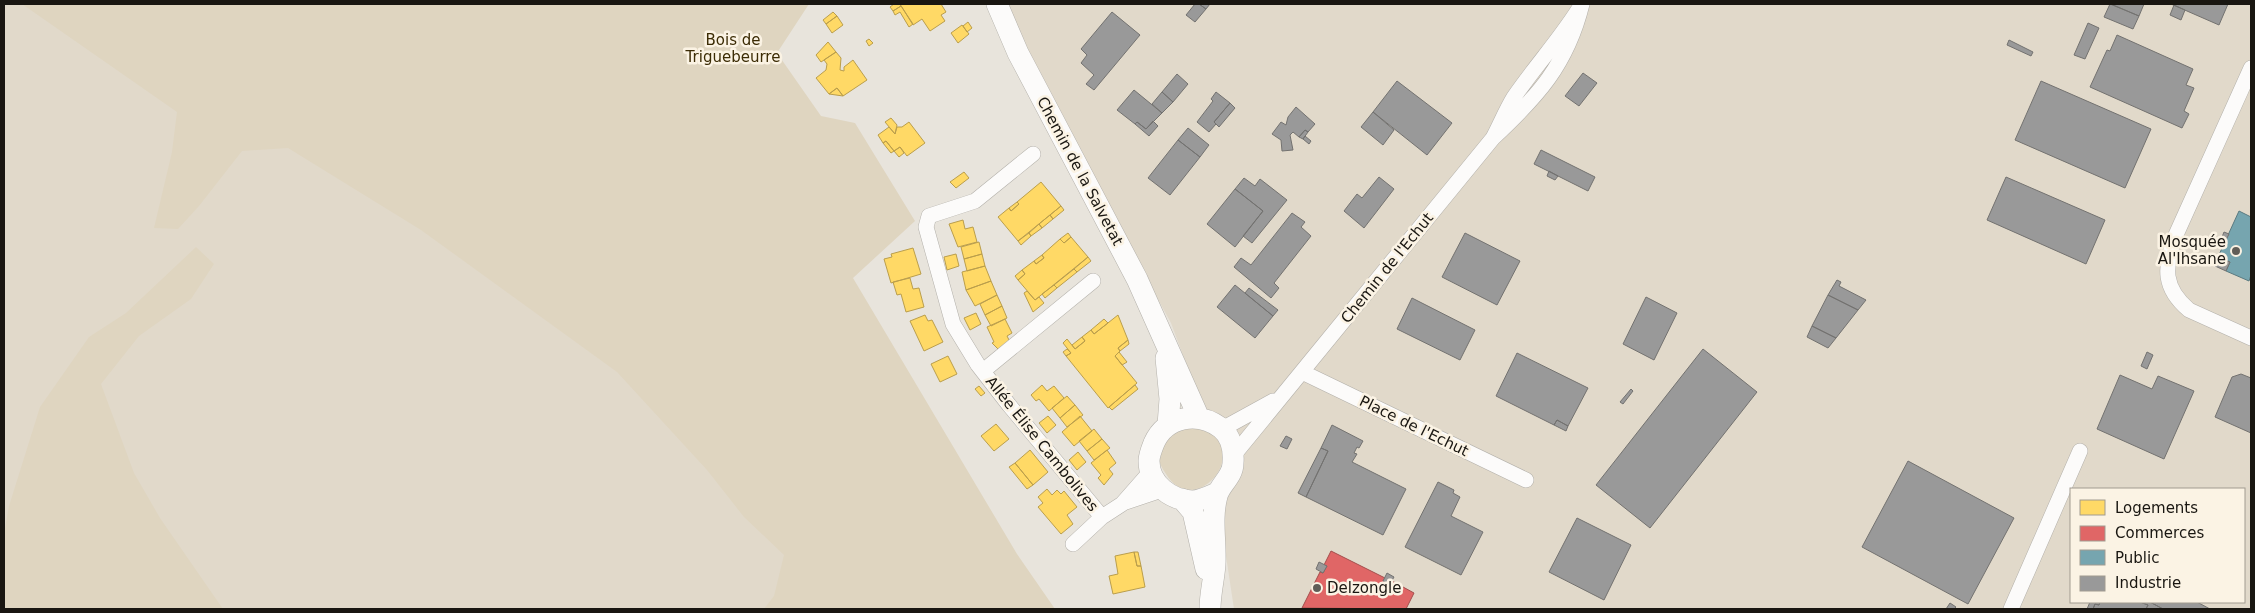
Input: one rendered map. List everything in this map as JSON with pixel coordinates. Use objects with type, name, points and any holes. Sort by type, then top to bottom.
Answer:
[{"type":"main road","name":"Chemin de la Salvetat","points":[[997,4],[1018,53],[1137,279],[1199,418]]},
{"type":"main road","name":"Chemin de la Salvetat","points":[[1164,338],[1170,399],[1168,424]]},
{"type":"main road","points":[[1210,600],[1215,565],[1214,509],[1217,493],[1232,471],[1233,456],[1230,440],[1222,429],[1199,418],[1186,418],[1168,424],[1157,437],[1151,450],[1149,461],[1155,481],[1162,490],[1182,499],[1192,501],[1217,493]]},
{"type":"main road","points":[[1182,499],[1193,512],[1210,600]]},
{"type":"street","name":"Chemin de l'Echut","points":[[1233,456],[1280,396],[1302,372],[1493,138],[1525,108],[1568,49],[1582,4]]},
{"type":"street","points":[[2251,68],[2176,237],[2167,266],[2171,288],[2183,305],[2189,310],[2251,338]]},
{"type":"street","name":"Allée Élise Cambolives","points":[[1033,154],[975,201],[929,216],[926,227],[953,324],[983,371],[1102,517]]},
{"type":"street","name":"Allée Élise Cambolives","points":[[983,371],[1093,282]]},
{"type":"street","name":"Place de l'Echut","points":[[1302,372],[1526,480]]},
{"type":"street","name":"Chemin de l'Echut","points":[[1222,429],[1280,396]]},
{"type":"street","points":[[2011,609],[2080,451]]},
{"type":"street","name":"Allée Élise Cambolives","points":[[1122,504],[1151,471]]},
{"type":"street","name":"Allée Élise Cambolives","points":[[1073,544],[1102,517],[1122,504],[1162,490]]},
{"type":"shaded area","points":[[4,4],[346,4],[936,609],[4,609]]},
{"type":"shaded area","points":[[1007,4],[2251,4],[2251,609],[1234,609],[1223,536],[1226,497],[1238,475],[1244,455],[1239,434],[1203,409],[1171,323],[1036,77]]},
{"type":"green space","name":"Bois de Triguebeurre","points":[[22,4],[809,4],[777,53],[821,116],[855,123],[915,221],[853,278],[1017,554],[1055,609],[764,609],[774,596],[784,555],[744,517],[707,470],[617,372],[421,230],[288,148],[242,151],[199,206],[178,229],[154,228],[172,152],[177,112]]},
{"type":"green space","points":[[196,247],[214,264],[191,299],[139,336],[101,384],[134,473],[160,518],[223,609],[4,609],[4,534],[9,506],[40,407],[89,337],[126,313]]},
{"type":"green space","points":[[1194,425],[1207,430],[1221,444],[1223,457],[1220,469],[1212,480],[1202,487],[1189,490],[1177,486],[1166,474],[1159,456],[1162,444],[1166,439]]},
{"type":"building: Logements","points":[[894,4],[901,6],[893,11],[890,7]]},
{"type":"building: Logements","points":[[900,4],[941,4],[946,12],[941,15],[945,21],[930,31],[922,19],[913,25]]},
{"type":"building: Logements","points":[[901,6],[913,24],[909,27],[900,12],[895,15],[893,11]]},
{"type":"building: Logements","points":[[833,12],[837,16],[826,24],[823,20]]},
{"type":"building: Logements","points":[[837,16],[843,25],[832,33],[826,24]]},
{"type":"building: Logements","points":[[968,22],[972,28],[967,32],[963,26]]},
{"type":"building: Logements","points":[[962,25],[969,34],[958,43],[951,33]]},
{"type":"building: Logements","points":[[869,39],[873,43],[869,46],[866,41]]},
{"type":"building: Logements","points":[[828,42],[836,52],[821,62],[816,55]]},
{"type":"building: Logements","points":[[836,52],[841,58],[840,70],[844,71],[844,67],[853,60],[867,80],[843,96],[837,88],[829,94],[816,78],[826,70],[827,64],[824,60]]},
{"type":"building: Logements","points":[[837,88],[843,96],[829,94]]},
{"type":"building: Logements","points":[[891,118],[897,125],[895,134],[885,122]]},
{"type":"building: Logements","points":[[909,122],[925,143],[907,156],[900,147],[894,151],[886,141],[883,143],[878,135],[889,127],[895,134],[897,127],[902,127]]},
{"type":"building: Logements","points":[[886,141],[894,151],[891,153],[883,143]]},
{"type":"building: Logements","points":[[900,147],[904,153],[899,157],[894,151]]},
{"type":"building: Logements","points":[[964,172],[969,178],[956,188],[950,182]]},
{"type":"building: Logements","points":[[1041,182],[1061,206],[1018,241],[998,217],[1009,208],[1011,211],[1019,204],[1017,202]]},
{"type":"building: Logements","points":[[1017,202],[1019,204],[1011,211],[1009,208]]},
{"type":"building: Logements","points":[[1061,206],[1064,210],[1053,219],[1050,215]]},
{"type":"building: Logements","points":[[1050,215],[1053,219],[1042,228],[1039,224]]},
{"type":"building: Logements","points":[[963,220],[965,229],[973,227],[977,242],[958,247],[949,224]]},
{"type":"building: Logements","points":[[1039,224],[1042,228],[1031,236],[1029,233]]},
{"type":"building: Logements","points":[[1029,233],[1031,236],[1021,245],[1018,241]]},
{"type":"building: Logements","points":[[1068,233],[1071,237],[1064,243],[1060,239]]},
{"type":"building: Logements","points":[[1071,237],[1088,257],[1035,300],[1018,280],[1025,274],[1022,270],[1034,261],[1036,264],[1044,258],[1042,255],[1060,239],[1064,243]]},
{"type":"building: Logements","points":[[979,242],[982,254],[964,259],[961,247]]},
{"type":"building: Logements","points":[[913,248],[921,274],[891,283],[884,259],[892,257],[891,254]]},
{"type":"building: Logements","points":[[956,254],[959,266],[947,270],[944,257]]},
{"type":"building: Logements","points":[[982,254],[985,266],[967,271],[964,259]]},
{"type":"building: Logements","points":[[1042,255],[1044,258],[1036,264],[1034,261]]},
{"type":"building: Logements","points":[[1088,257],[1091,261],[1077,272],[1074,269]]},
{"type":"building: Logements","points":[[985,266],[991,281],[966,290],[962,272]]},
{"type":"building: Logements","points":[[1074,269],[1077,272],[1057,288],[1054,285]]},
{"type":"building: Logements","points":[[1022,270],[1025,274],[1018,280],[1015,276]]},
{"type":"building: Logements","points":[[910,278],[913,289],[919,288],[924,307],[906,312],[901,294],[897,295],[893,282]]},
{"type":"building: Logements","points":[[991,281],[997,295],[975,306],[966,290]]},
{"type":"building: Logements","points":[[1054,285],[1057,288],[1045,298],[1042,294]]},
{"type":"building: Logements","points":[[1027,291],[1035,300],[1039,297],[1044,303],[1033,312],[1024,293]]},
{"type":"building: Logements","points":[[997,295],[1002,306],[985,315],[980,304]]},
{"type":"building: Logements","points":[[1002,306],[1007,318],[991,326],[985,315]]},
{"type":"building: Logements","points":[[976,313],[981,324],[970,330],[964,318]]},
{"type":"building: Logements","points":[[925,315],[928,321],[932,320],[943,342],[924,351],[910,321]]},
{"type":"building: Logements","points":[[1118,315],[1128,340],[1118,348],[1120,351],[1115,356],[1137,383],[1108,408],[1066,356],[1071,353],[1063,343],[1067,339],[1075,349],[1085,341],[1082,337],[1091,330],[1094,334]]},
{"type":"building: Logements","points":[[1005,319],[1012,333],[1007,336],[1010,342],[1000,351],[992,343],[994,342],[987,327]]},
{"type":"building: Logements","points":[[1104,319],[1108,323],[1094,334],[1091,330]]},
{"type":"building: Logements","points":[[1082,337],[1085,341],[1075,349],[1072,345]]},
{"type":"building: Logements","points":[[1128,340],[1129,344],[1120,351],[1118,348]]},
{"type":"building: Logements","points":[[1067,349],[1071,353],[1066,356],[1063,352]]},
{"type":"building: Logements","points":[[1119,352],[1127,362],[1122,365],[1115,356]]},
{"type":"building: Logements","points":[[948,356],[957,374],[940,382],[931,364]]},
{"type":"building: Logements","points":[[1042,385],[1047,391],[1054,386],[1064,398],[1049,411],[1039,399],[1036,401],[1031,395]]},
{"type":"building: Logements","points":[[1135,385],[1138,389],[1112,410],[1109,407]]},
{"type":"building: Logements","points":[[979,386],[985,393],[981,396],[975,389]]},
{"type":"building: Logements","points":[[1067,396],[1075,405],[1060,418],[1052,408]]},
{"type":"building: Logements","points":[[1075,405],[1083,415],[1067,427],[1060,418]]},
{"type":"building: Logements","points":[[1048,416],[1056,425],[1047,433],[1039,423]]},
{"type":"building: Logements","points":[[1080,416],[1092,431],[1074,446],[1062,432]]},
{"type":"building: Logements","points":[[996,424],[1009,439],[994,451],[981,436]]},
{"type":"building: Logements","points":[[1094,429],[1102,439],[1087,451],[1079,441]]},
{"type":"building: Logements","points":[[1102,439],[1110,448],[1094,460],[1087,451]]},
{"type":"building: Logements","points":[[1030,450],[1048,472],[1033,485],[1015,463]]},
{"type":"building: Logements","points":[[1107,450],[1116,463],[1109,469],[1113,474],[1104,485],[1098,478],[1101,475],[1091,463]]},
{"type":"building: Logements","points":[[1078,452],[1086,462],[1077,470],[1069,460]]},
{"type":"building: Logements","points":[[1015,463],[1033,485],[1027,489],[1009,467]]},
{"type":"building: Logements","points":[[1047,489],[1052,495],[1057,490],[1061,494],[1064,491],[1077,507],[1067,515],[1073,524],[1061,534],[1038,507],[1043,503],[1038,497]]},
{"type":"building: Logements","points":[[1134,552],[1137,566],[1141,566],[1145,587],[1113,594],[1109,576],[1118,574],[1115,556]]},
{"type":"building: Logements","points":[[1134,552],[1138,552],[1141,566],[1137,566]]},
{"type":"building: Commerces","points":[[1331,551],[1385,578],[1383,581],[1390,584],[1392,581],[1414,593],[1406,609],[1302,608],[1320,572],[1323,573],[1327,566],[1324,565]]},
{"type":"building: Public","name":"Mosquée Al'Ihsane","points":[[2239,211],[2251,217],[2251,275],[2249,281],[2226,271],[2230,262],[2218,257]]},
{"type":"building: Industrie","points":[[1195,4],[1199,4],[1206,9],[1195,22],[1186,15]]},
{"type":"building: Industrie","points":[[1199,4],[1210,4],[1206,9]]},
{"type":"building: Industrie","points":[[2110,4],[2139,16],[2133,29],[2104,17]]},
{"type":"building: Industrie","points":[[2111,4],[2144,4],[2139,16]]},
{"type":"building: Industrie","points":[[2171,4],[2228,4],[2219,25]]},
{"type":"building: Industrie","points":[[2174,5],[2185,10],[2181,20],[2170,15]]},
{"type":"building: Industrie","points":[[1112,12],[1140,35],[1094,90],[1086,84],[1094,75],[1081,63],[1087,55],[1081,49]]},
{"type":"building: Industrie","points":[[2088,23],[2099,28],[2085,59],[2074,55]]},
{"type":"building: Industrie","points":[[2117,35],[2193,69],[2186,85],[2194,88],[2184,111],[2189,114],[2182,128],[2090,87],[2107,50],[2110,51]]},
{"type":"building: Industrie","points":[[2009,40],[2033,52],[2031,56],[2007,45]]},
{"type":"building: Industrie","points":[[1583,73],[1597,83],[1579,106],[1565,96]]},
{"type":"building: Industrie","points":[[1177,74],[1188,84],[1173,102],[1162,92]]},
{"type":"building: Industrie","points":[[1397,81],[1452,123],[1427,155],[1373,112]]},
{"type":"building: Industrie","points":[[2041,81],[2151,129],[2125,188],[2015,140]]},
{"type":"building: Industrie","points":[[1134,90],[1162,113],[1146,129],[1137,122],[1135,124],[1117,110]]},
{"type":"building: Industrie","points":[[1162,92],[1173,102],[1162,113],[1152,104]]},
{"type":"building: Industrie","points":[[1216,92],[1230,103],[1214,122],[1216,124],[1209,132],[1197,122],[1213,101],[1211,99]]},
{"type":"building: Industrie","points":[[1230,103],[1235,108],[1219,127],[1214,122]]},
{"type":"building: Industrie","points":[[1296,107],[1315,124],[1308,132],[1305,130],[1299,137],[1293,132],[1290,135],[1293,150],[1282,151],[1281,140],[1272,134],[1281,122],[1286,125],[1288,117]]},
{"type":"building: Industrie","points":[[1373,112],[1394,130],[1383,145],[1361,127]]},
{"type":"building: Industrie","points":[[1153,121],[1158,126],[1149,136],[1135,124],[1137,122],[1146,129]]},
{"type":"building: Industrie","points":[[1188,128],[1209,145],[1200,157],[1178,140]]},
{"type":"building: Industrie","points":[[1305,130],[1308,132],[1303,139],[1299,137]]},
{"type":"building: Industrie","points":[[1305,136],[1311,141],[1309,144],[1303,139]]},
{"type":"building: Industrie","points":[[1178,140],[1200,157],[1170,195],[1148,178]]},
{"type":"building: Industrie","points":[[1541,150],[1595,177],[1588,191],[1534,164]]},
{"type":"building: Industrie","points":[[1549,171],[1558,176],[1555,180],[1547,176]]},
{"type":"building: Industrie","points":[[1379,177],[1394,189],[1364,228],[1344,211],[1357,194],[1362,198]]},
{"type":"building: Industrie","points":[[2006,177],[2105,220],[2086,264],[1987,220]]},
{"type":"building: Industrie","points":[[1244,178],[1255,186],[1260,179],[1287,200],[1252,243],[1243,236],[1263,211],[1235,189]]},
{"type":"building: Industrie","points":[[1235,189],[1263,211],[1235,247],[1207,224]]},
{"type":"building: Industrie","points":[[1292,213],[1305,222],[1301,227],[1311,236],[1274,283],[1279,288],[1271,298],[1234,267],[1241,258],[1251,265]]},
{"type":"building: Industrie","points":[[2224,232],[2229,234],[2224,244],[2220,242]]},
{"type":"building: Industrie","points":[[1465,233],[1520,261],[1497,305],[1442,277]]},
{"type":"building: Industrie","points":[[2218,257],[2230,262],[2226,271],[2215,266]]},
{"type":"building: Industrie","points":[[1837,280],[1841,282],[1839,286],[1866,300],[1858,310],[1828,295]]},
{"type":"building: Industrie","points":[[1235,285],[1273,316],[1255,338],[1217,307]]},
{"type":"building: Industrie","points":[[1249,288],[1278,310],[1273,316],[1245,293]]},
{"type":"building: Industrie","points":[[1828,295],[1858,310],[1836,338],[1812,326]]},
{"type":"building: Industrie","points":[[1646,297],[1677,313],[1654,360],[1623,344]]},
{"type":"building: Industrie","points":[[1412,298],[1475,330],[1460,360],[1397,329]]},
{"type":"building: Industrie","points":[[1812,326],[1836,338],[1828,348],[1807,337]]},
{"type":"building: Industrie","points":[[1703,349],[1757,392],[1650,528],[1596,485]]},
{"type":"building: Industrie","points":[[2147,352],[2153,355],[2147,369],[2141,366]]},
{"type":"building: Industrie","points":[[1517,353],[1588,388],[1568,426],[1557,420],[1554,425],[1496,396]]},
{"type":"building: Industrie","points":[[2241,374],[2251,378],[2251,433],[2215,417],[2232,377]]},
{"type":"building: Industrie","points":[[2120,375],[2152,389],[2158,376],[2194,391],[2164,459],[2097,429]]},
{"type":"building: Industrie","points":[[1631,389],[1633,391],[1623,404],[1620,402]]},
{"type":"building: Industrie","points":[[1557,420],[1568,426],[1566,431],[1554,425]]},
{"type":"building: Industrie","points":[[1332,425],[1363,441],[1359,448],[1357,447],[1354,453],[1357,454],[1352,462],[1406,489],[1383,535],[1306,497],[1328,451],[1321,448]]},
{"type":"building: Industrie","points":[[1286,436],[1292,439],[1287,449],[1280,446]]},
{"type":"building: Industrie","points":[[1321,448],[1328,451],[1306,497],[1298,493]]},
{"type":"building: Industrie","points":[[1908,461],[2014,518],[1968,604],[1862,547]]},
{"type":"building: Industrie","points":[[1438,482],[1454,490],[1453,493],[1460,497],[1451,516],[1483,532],[1461,575],[1405,547]]},
{"type":"building: Industrie","points":[[1577,518],[1631,545],[1604,600],[1549,572]]},
{"type":"building: Industrie","points":[[1319,562],[1327,566],[1323,573],[1316,569]]},
{"type":"building: Industrie","points":[[1387,573],[1394,577],[1390,584],[1383,581]]},
{"type":"building: Industrie","points":[[1950,603],[1956,607],[1954,609],[1946,609]]},
{"type":"building: Industrie","points":[[2090,603],[2100,603],[2099,605],[2095,604],[2093,609],[2087,609]]},
{"type":"building: Industrie","points":[[2100,603],[2143,603],[2148,605],[2146,609],[2093,609],[2095,604],[2099,605]]},
{"type":"building: Industrie","points":[[2143,603],[2152,603],[2163,609],[2146,609],[2148,605]]},
{"type":"building: Industrie","points":[[2152,603],[2199,603],[2210,609],[2163,609]]},
{"type":"place","name":"Mosquée Al'Ihsane","points":[[2236,251]]},
{"type":"place","name":"Delzongle","points":[[1317,588]]}]
